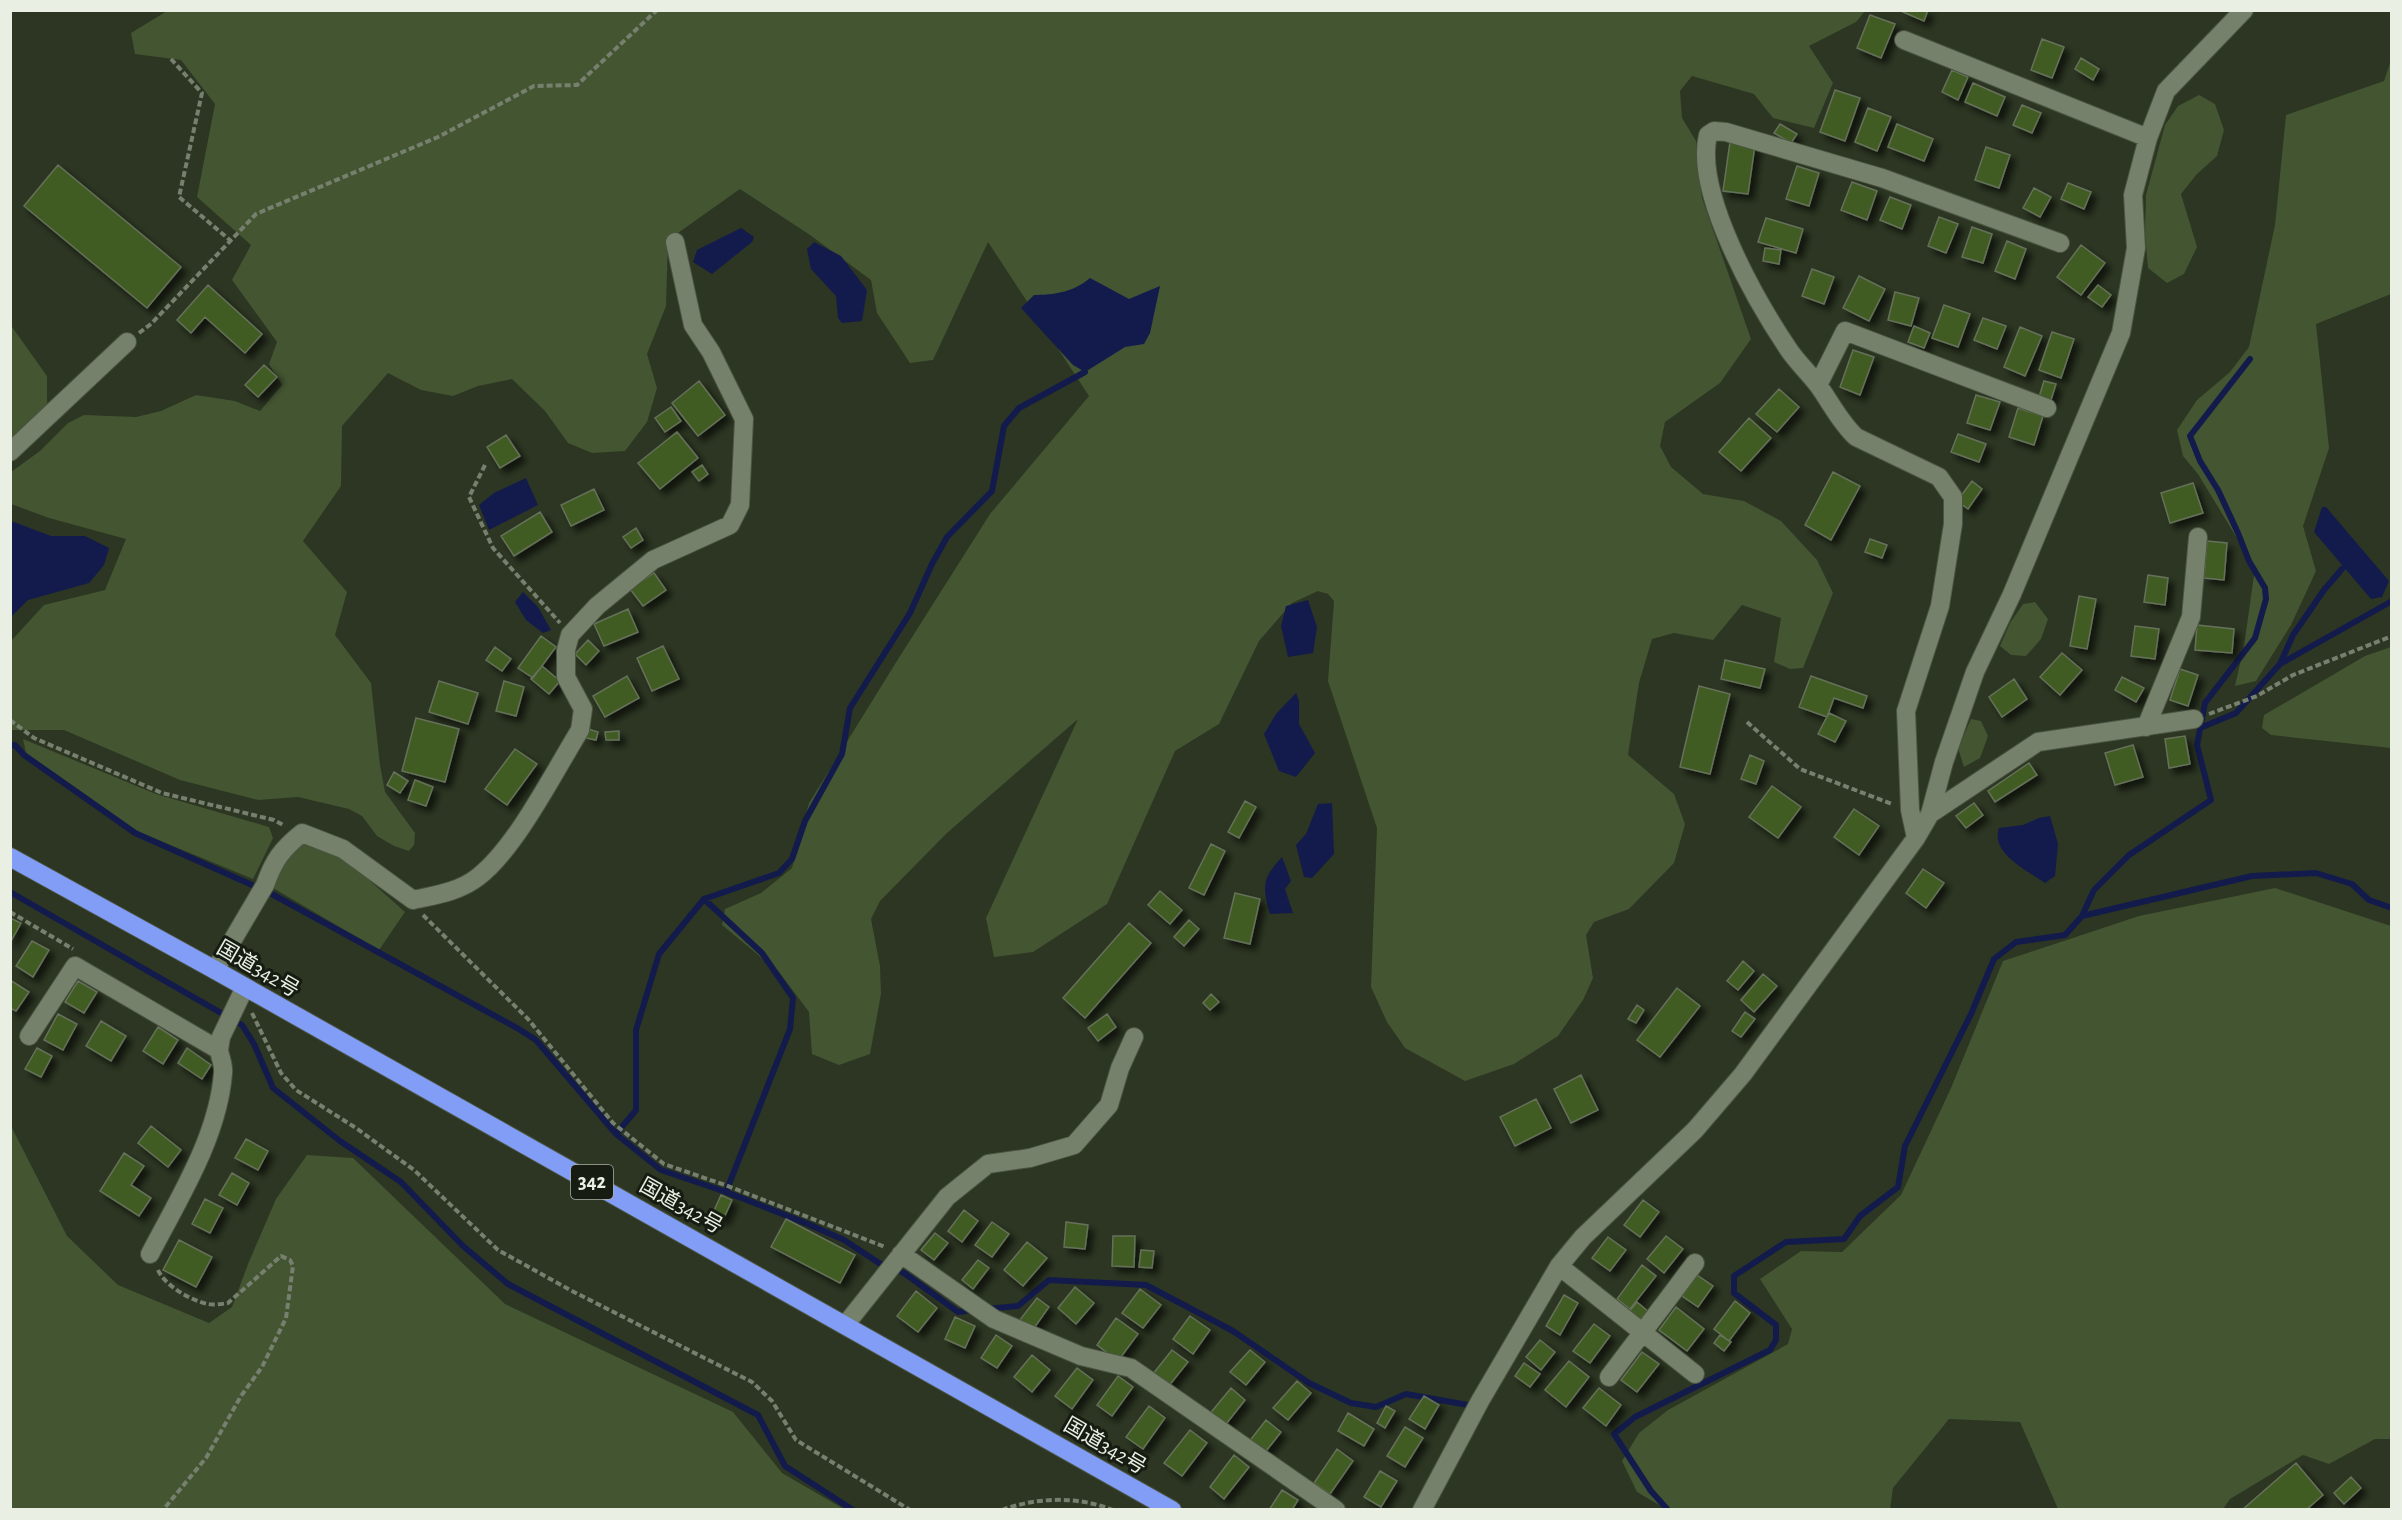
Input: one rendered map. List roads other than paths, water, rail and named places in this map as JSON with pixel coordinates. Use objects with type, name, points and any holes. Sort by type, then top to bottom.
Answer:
[{"type":"highway","name":"国道342号","points":[[10,857],[215,970],[244,991],[846,1324],[1172,1509]]},
{"type":"street","points":[[1422,1509],[1480,1401],[1559,1266],[1583,1237],[1695,1130],[1743,1074],[1916,838],[1930,814],[1944,762],[1975,672],[2012,594],[2121,333],[2136,248],[2133,195],[2148,138],[2166,91],[2244,10]]},
{"type":"street","points":[[1904,40],[2148,138]]},
{"type":"street","points":[[1916,838],[1910,810],[1906,711],[1940,606],[1953,524],[1953,497],[1939,477],[1856,436],[1845,426],[1818,385],[1790,352],[1761,306],[1731,249],[1713,194],[1705,147],[1708,135],[1714,131],[1726,132],[1882,178],[2060,243]]},
{"type":"street","points":[[215,970],[265,885],[283,848],[302,834],[343,849],[413,900],[448,893],[477,878],[506,849],[580,730],[583,709],[566,677],[566,650],[570,634],[597,606],[653,560],[730,525],[740,505],[744,419],[711,352],[693,325],[675,242]]},
{"type":"street","points":[[1818,385],[1845,331],[2047,408]]},
{"type":"street","points":[[10,452],[127,342]]},
{"type":"street","points":[[2146,727],[2191,617],[2198,537]]},
{"type":"street","points":[[1930,814],[2038,742],[2194,719]]},
{"type":"street","points":[[29,1036],[75,966],[219,1050]]},
{"type":"street","points":[[150,1254],[191,1176],[213,1125],[224,1071],[219,1050],[221,1036],[244,991]]},
{"type":"street","points":[[846,1324],[947,1197],[988,1164],[1030,1158],[1074,1145],[1108,1105],[1120,1068],[1134,1037]]},
{"type":"street","points":[[901,1254],[994,1319],[1081,1356],[1131,1368],[1336,1509]]},
{"type":"street","points":[[1609,1377],[1695,1263]]},
{"type":"street","points":[[1559,1266],[1695,1374]]},
{"type":"waterway","points":[[2082,916],[2094,890],[2129,855],[2211,800],[2197,745],[2205,703],[2255,638],[2266,599],[2265,588],[2249,561],[2218,490],[2200,461],[2190,436],[2250,359]]},
{"type":"waterway","points":[[616,1134],[636,1110],[636,1030],[659,954],[704,899],[779,873],[792,859],[805,821],[842,754],[850,708],[910,613],[947,537],[992,491],[1004,426],[1019,408],[1085,372]]},
{"type":"waterway","points":[[2200,728],[2236,713],[2280,664],[2293,635],[2324,590],[2342,569]]},
{"type":"waterway","points":[[2280,664],[2392,601]]},
{"type":"waterway","points":[[10,746],[15,745],[24,755],[135,833],[270,893],[536,1040],[616,1134],[661,1170],[726,1192],[844,1240],[879,1263],[904,1273],[958,1312],[973,1310]]},
{"type":"waterway","points":[[1668,1510],[1651,1491],[1614,1434],[1635,1417],[1770,1350],[1776,1340],[1776,1325],[1734,1293],[1734,1276],[1786,1242],[1844,1239],[1860,1216],[1898,1187],[1905,1146],[1971,1014],[1994,959],[2016,942],[2065,935],[2082,916],[2252,876],[2316,873],[2352,884],[2369,900],[2392,908]]},
{"type":"waterway","points":[[10,892],[242,1025],[254,1044],[273,1088],[340,1141],[401,1182],[463,1246],[508,1284],[758,1415],[785,1466],[853,1510]]},
{"type":"waterway","points":[[704,899],[762,953],[793,998],[790,1029],[726,1192]]},
{"type":"waterway","points":[[986,1309],[1018,1306],[1049,1280],[1146,1285],[1233,1331],[1309,1383],[1351,1403],[1376,1407],[1406,1394],[1468,1405]]}]
